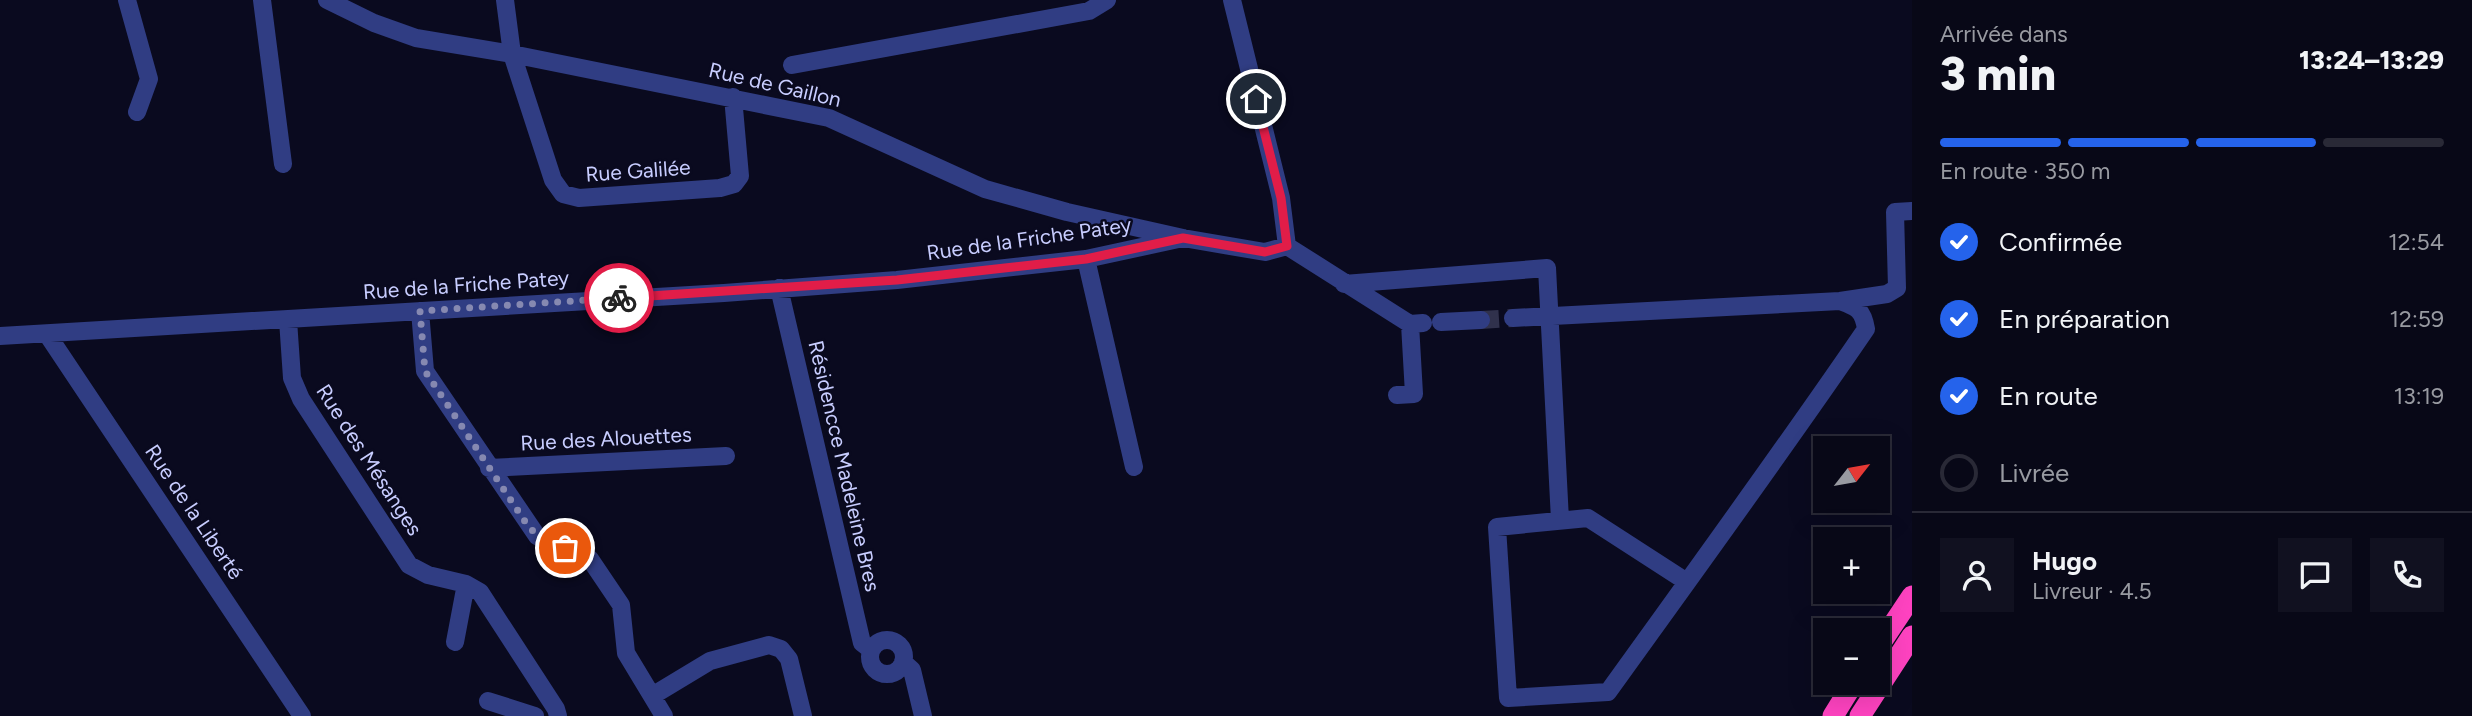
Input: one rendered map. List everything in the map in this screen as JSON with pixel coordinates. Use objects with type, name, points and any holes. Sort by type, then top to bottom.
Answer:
[{"type":"highway","points":[[1890,629],[1912,596]]},
{"type":"highway","points":[[1860,716],[1912,636]]},
{"type":"highway","points":[[1833,716],[1846,695]]},
{"type":"street","points":[[127,0],[149,79],[137,112]]},
{"type":"street","points":[[262,0],[283,164]]},
{"type":"street","name":"Rue de Gaillon","points":[[327,0],[374,23],[416,38],[512,54],[829,118],[985,188],[1067,212],[1183,238],[1265,252],[1287,246]]},
{"type":"street","name":"Rue Galilée","points":[[505,0],[512,54],[553,180],[563,194],[579,198],[720,188],[734,184],[740,176],[733,97]]},
{"type":"street","points":[[792,65],[1089,11],[1107,0]]},
{"type":"street","points":[[1232,0],[1281,198],[1287,246],[1344,284],[1424,323],[1481,320]]},
{"type":"street","points":[[1513,318],[1840,300],[1887,294],[1897,288],[1895,212],[1912,211]]},
{"type":"street","name":"Rue de la Friche Patey","points":[[0,336],[897,280],[1086,259],[1183,238]]},
{"type":"street","points":[[1086,259],[1133,467]]},
{"type":"street","points":[[1344,284],[1547,268],[1560,520]]},
{"type":"street","name":"Résidencce Madeleine Bres","points":[[779,288],[862,643],[871,650],[872,664],[883,673],[895,672],[903,662],[912,670],[923,716]]},
{"type":"street","points":[[1687,582],[1588,518],[1497,527],[1508,698],[1608,692],[1687,582],[1866,329],[1864,316],[1858,307],[1840,300]]},
{"type":"street","points":[[420,311],[425,371],[537,536],[580,552],[590,559],[621,605],[626,653],[664,716]]},
{"type":"street","name":"Rue des Mésanges","points":[[288,320],[292,378],[301,399],[410,565],[428,575],[466,584]]},
{"type":"street","points":[[1397,395],[1414,394],[1424,323]]},
{"type":"street","name":"Rue de la Liberté","points":[[47,334],[302,716]]},
{"type":"street","name":"Rue des Alouettes","points":[[489,468],[726,456]]},
{"type":"street","points":[[456,642],[466,584],[480,592],[558,716]]},
{"type":"street","points":[[652,696],[710,661],[769,645],[781,649],[789,659],[803,716]]},
{"type":"street","points":[[488,701],[535,716]]},
{"type":"tunnel","points":[[1481,320],[1513,318]]},
{"type":"way so far","points":[[565,548],[542,540],[528,526],[425,371],[420,311],[619,298]]},
{"type":"route","points":[[619,298],[897,280],[1086,259],[1183,238],[1265,252],[1287,246],[1281,198],[1256,99]]}]
